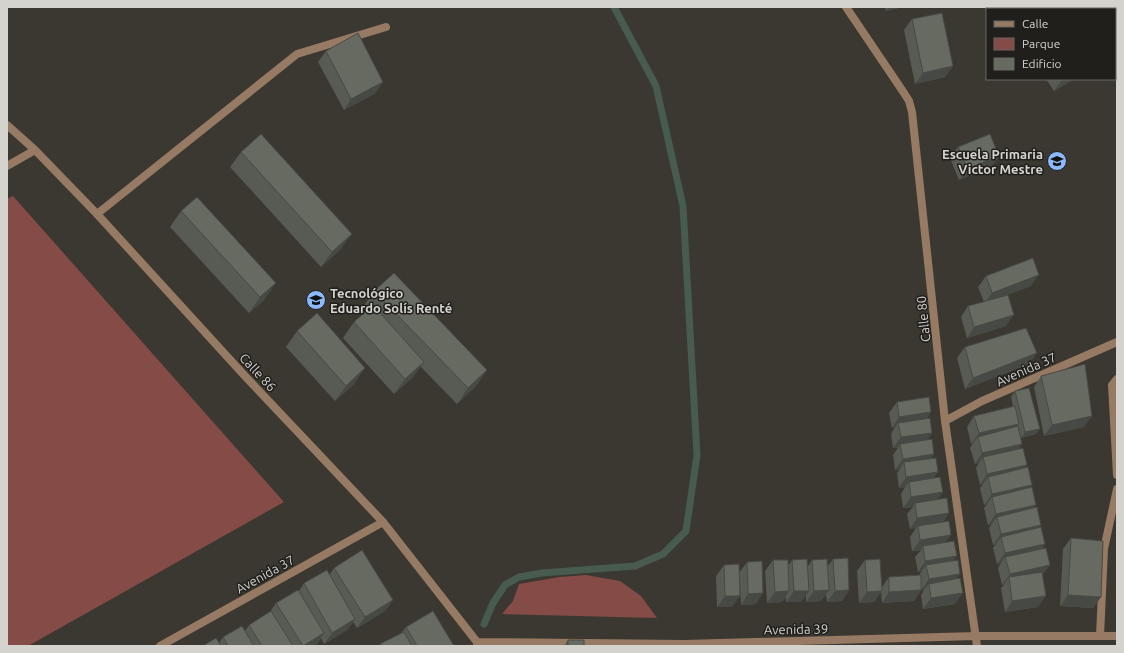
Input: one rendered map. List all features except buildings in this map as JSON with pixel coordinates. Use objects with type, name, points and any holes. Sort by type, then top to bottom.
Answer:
[{"type":"street","name":"Calle 80","points":[[846,7],[904,93],[909,101],[912,112],[944,396],[945,421],[977,646]]},
{"type":"street","points":[[97,214],[297,54],[386,27]]},
{"type":"street","name":"Calle 86","points":[[7,125],[35,150],[97,214],[244,375],[383,522],[477,644]]},
{"type":"street","points":[[7,166],[35,150]]},
{"type":"street","name":"Avenida 37","points":[[945,421],[982,401],[1117,342]]},
{"type":"street","points":[[1117,379],[1112,384],[1117,475]]},
{"type":"street","points":[[1100,636],[1104,549],[1117,489]]},
{"type":"street","name":"Avenida 37","points":[[160,646],[383,522]]},
{"type":"street","name":"Avenida 39","points":[[477,644],[685,645],[976,636],[1117,636]]},
{"type":"green space","points":[[13,196],[284,502],[28,646],[7,646],[7,199]]},
{"type":"green space","points":[[586,575],[620,581],[641,596],[657,618],[502,614],[513,601],[519,584],[560,577]]},
{"type":"waterway","points":[[484,624],[493,603],[505,585],[519,577],[542,573],[635,566],[663,554],[686,531],[697,455],[683,206],[656,86],[614,7]]},
{"type":"place","name":"Escuela Primaria Victor Mestre","points":[[1057,161]]},
{"type":"place","name":"Tecnológico Eduardo Solís Renté","points":[[316,300]]}]
